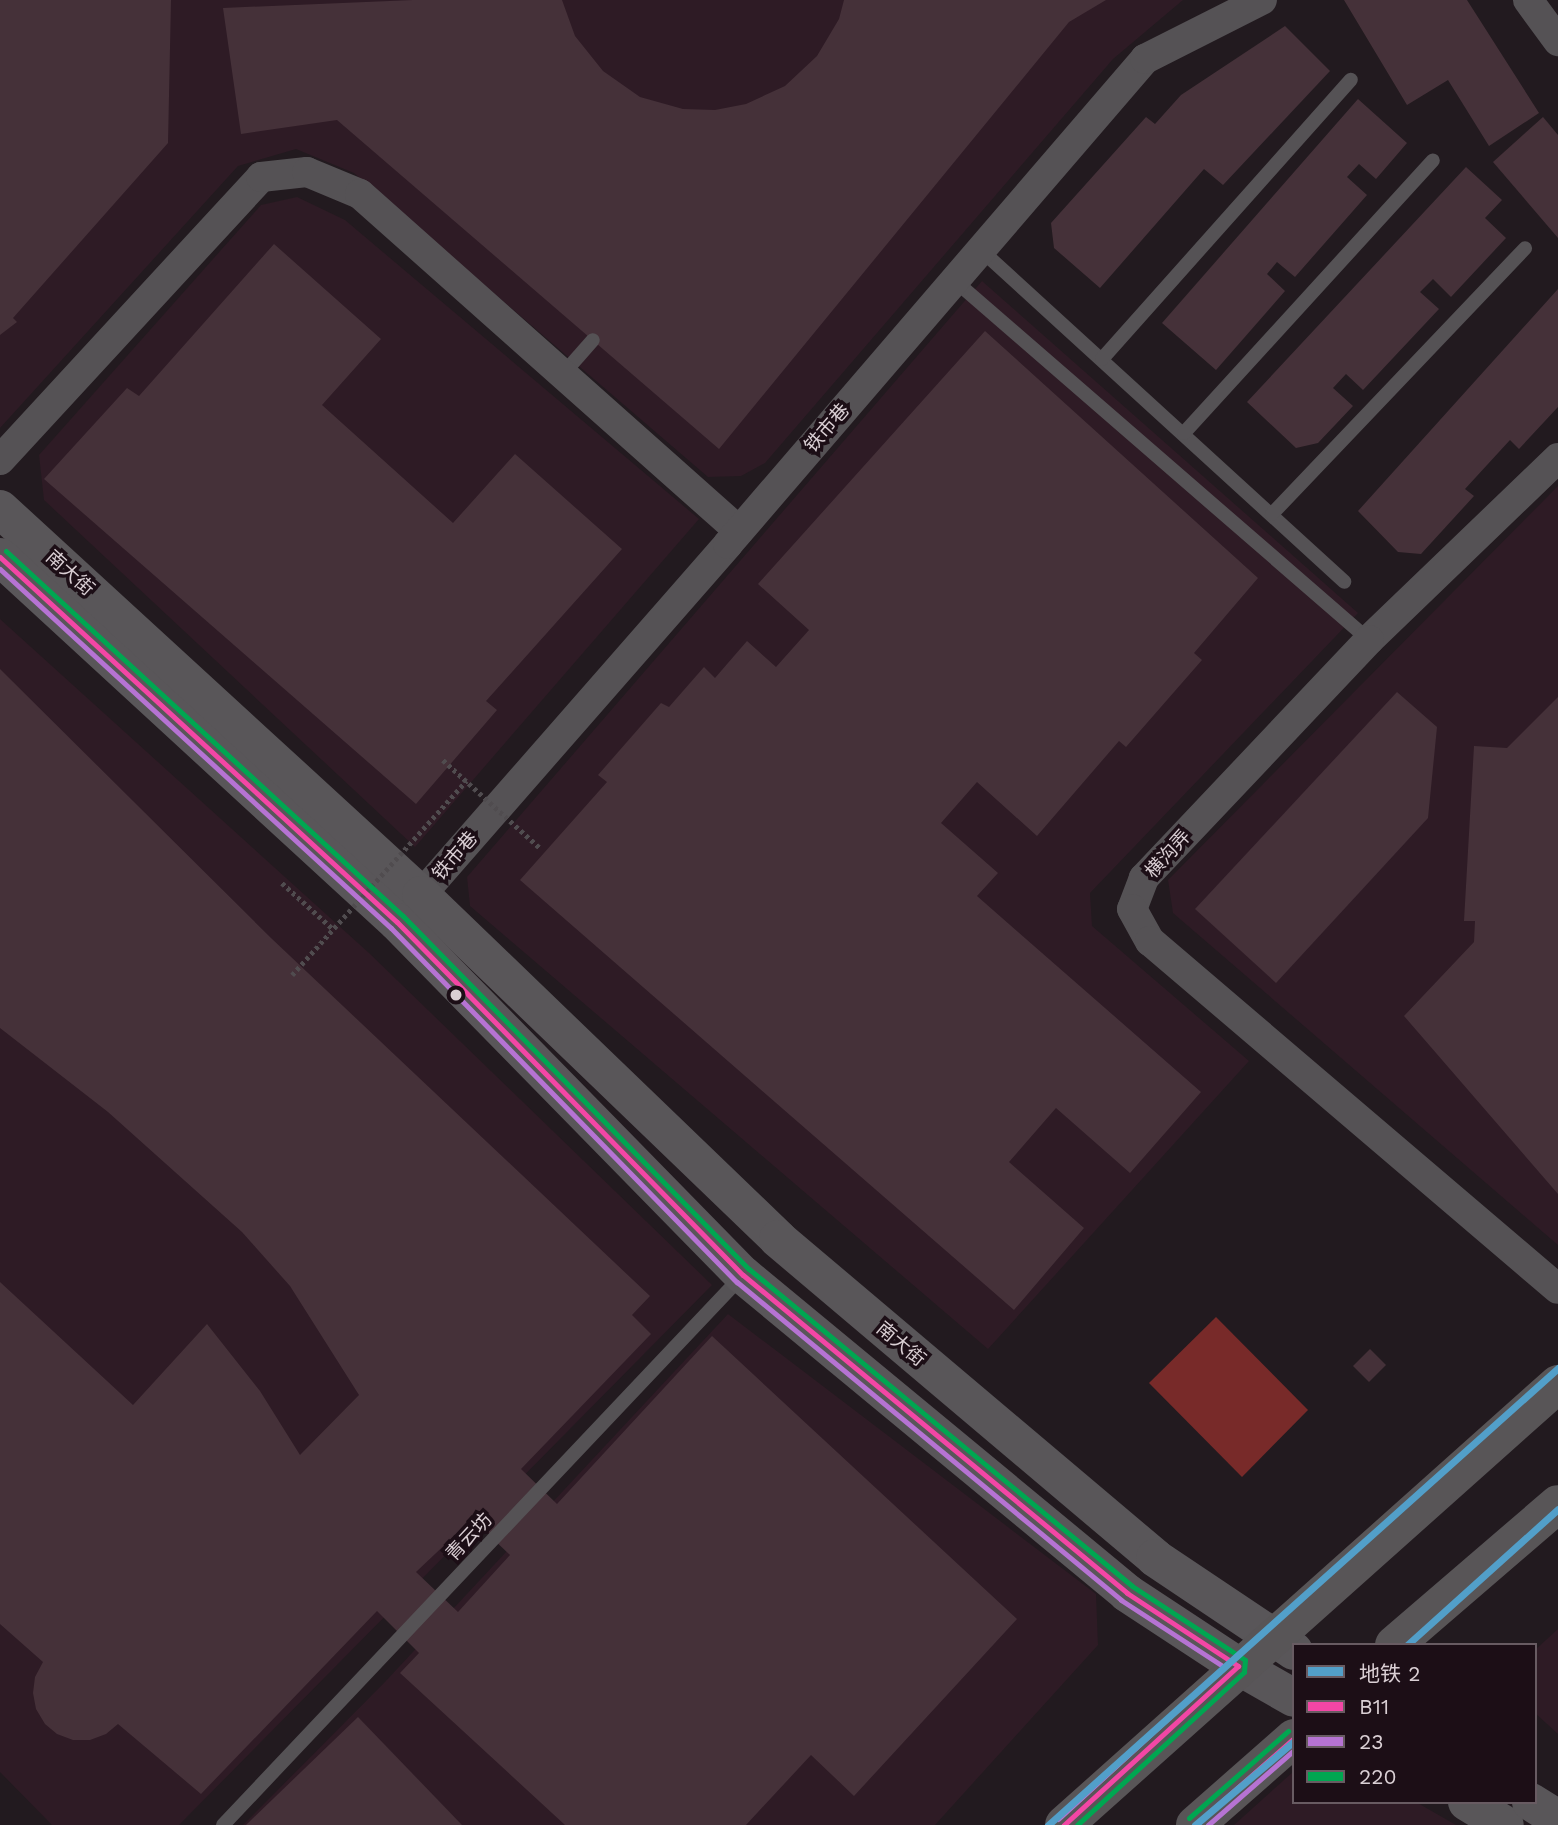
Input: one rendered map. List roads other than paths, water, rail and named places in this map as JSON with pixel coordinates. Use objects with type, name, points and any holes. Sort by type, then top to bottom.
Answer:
[{"type":"main road","name":"南大街","points":[[0,509],[421,895],[778,1240],[1155,1558],[1283,1644]]},
{"type":"main road","name":"南大街","points":[[0,557],[397,922],[743,1275],[1127,1593],[1238,1666],[1292,1697]]},
{"type":"main road","points":[[1064,1825],[1238,1666],[1283,1644],[1558,1384]]},
{"type":"main road","points":[[1396,1643],[1558,1504]]},
{"type":"main road","points":[[1195,1825],[1292,1740]]},
{"type":"main road","points":[[1470,1804],[1505,1825]]},
{"type":"main road","points":[[1534,1804],[1558,1819]]},
{"type":"street","name":"铁市巷","points":[[421,895],[1145,59],[1262,0]]},
{"type":"street","points":[[1528,0],[1558,41]]},
{"type":"street","points":[[0,460],[261,177],[307,172],[360,194],[739,531]]},
{"type":"street","name":"横沟弄","points":[[1558,458],[1369,640],[1144,878],[1132,909],[1150,941],[1558,1289]]},
{"type":"lane","points":[[1102,359],[1351,80]]},
{"type":"lane","points":[[1184,433],[1433,160]]},
{"type":"lane","points":[[1272,514],[1525,248]]},
{"type":"lane","points":[[981,250],[1344,582]]},
{"type":"lane","points":[[954,280],[1369,640]]},
{"type":"lane","points":[[563,374],[593,340]]},
{"type":"lane","name":"青云坊","points":[[223,1825],[743,1275]]},
{"type":"metro line","name":"2","points":[[1048,1825],[1558,1368]]},
{"type":"metro line","name":"2","points":[[1409,1643],[1558,1509]]},
{"type":"metro line","name":"2","points":[[1195,1825],[1292,1743]]}]
